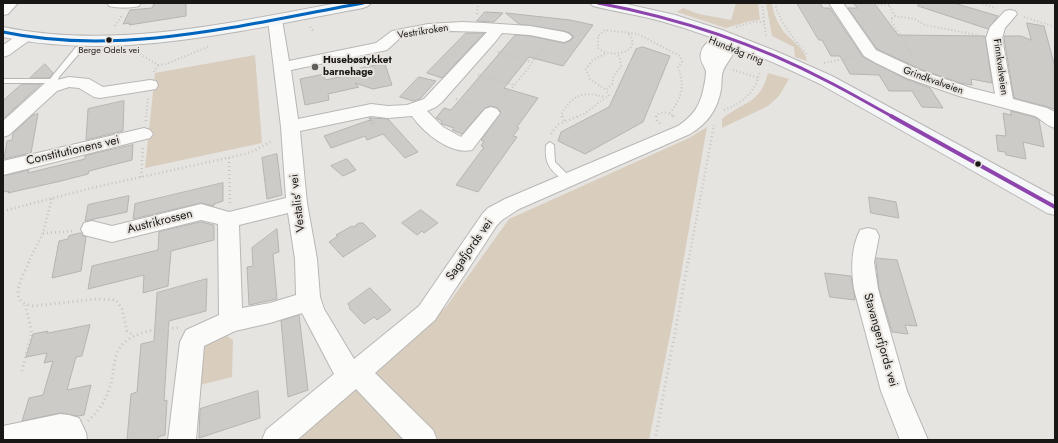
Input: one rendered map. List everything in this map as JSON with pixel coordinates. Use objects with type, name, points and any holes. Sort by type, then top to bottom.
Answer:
[{"type":"main road","points":[[3,32],[58,40],[108,41],[145,39],[195,34],[363,3]]},
{"type":"main road","name":"Hundvåg ring","points":[[598,3],[634,11],[726,39],[861,101],[921,132],[1055,207]]},
{"type":"street","name":"Grindkvalveien","points":[[837,4],[870,53],[891,65],[965,92],[1041,112],[1055,122]]},
{"type":"street","name":"Finnkvalveien","points":[[1005,102],[994,38],[998,27],[1010,14]]},
{"type":"street","name":"Vestalis' vei","points":[[275,20],[290,129],[297,203],[306,259],[309,301],[324,334],[342,365],[353,374],[362,378],[423,440]]},
{"type":"street","name":"Vestrikroken","points":[[282,67],[381,47],[389,42],[394,36],[402,33],[458,27],[519,29],[553,39]]},
{"type":"street","points":[[290,129],[370,110],[396,112],[416,109],[430,103],[482,48],[497,29]]},
{"type":"street","points":[[3,52],[26,36]]},
{"type":"street","name":"Sagafjords vei","points":[[276,440],[427,313],[495,214],[512,204],[691,126],[700,119],[706,111],[712,89],[714,71],[721,62],[726,39]]},
{"type":"street","points":[[3,131],[52,84],[69,82],[83,83],[100,93],[150,85]]},
{"type":"street","points":[[416,109],[426,123],[436,132],[465,145],[490,114]]},
{"type":"street","name":"Constitutionens vei","points":[[3,168],[144,134]]},
{"type":"street","points":[[230,321],[228,220],[297,203]]},
{"type":"street","name":"Austrikrossen","points":[[92,229],[112,234],[201,212],[219,216],[228,220]]},
{"type":"street","name":"Stavangerfjords vei","points":[[868,236],[863,254],[863,272],[866,289],[894,391],[914,440]]},
{"type":"street","points":[[182,440],[189,365],[192,342],[195,338],[230,321],[276,311],[309,301]]},
{"type":"street","points":[[3,440],[60,427],[69,428],[72,437]]},
{"type":"lane","points":[[3,81],[52,84],[54,76],[79,49]]},
{"type":"lane","points":[[550,145],[548,159],[551,164],[568,180]]},
{"type":"path","points":[[115,27],[126,3]]},
{"type":"path","points":[[762,3],[766,37],[764,44]]},
{"type":"path","points":[[775,3],[778,17],[810,59]]},
{"type":"path","points":[[837,4],[890,4],[896,16]]},
{"type":"path","points":[[913,74],[915,59],[911,49],[891,20],[896,16],[915,19],[925,25],[994,38]]},
{"type":"path","points":[[726,39],[753,22],[765,22]]},
{"type":"path","points":[[605,53],[597,46],[598,36],[605,30],[638,34],[680,56],[682,62],[678,67],[683,80],[682,93],[679,102],[670,113]]},
{"type":"path","points":[[550,145],[552,130],[564,121],[584,113],[609,95],[606,90],[590,79],[586,69],[593,60],[605,53],[617,54],[629,49],[633,41],[629,34]]},
{"type":"path","points":[[440,94],[473,104],[490,114],[532,62],[553,39]]},
{"type":"path","points":[[138,53],[158,65],[163,65],[214,44]]},
{"type":"path","points":[[482,48],[532,62]]},
{"type":"path","points":[[819,63],[870,53]]},
{"type":"path","points":[[606,90],[612,84],[614,75],[621,67],[620,58],[617,54]]},
{"type":"path","points":[[462,70],[514,85]]},
{"type":"path","points":[[735,70],[759,78]]},
{"type":"path","points":[[720,111],[744,100],[752,92],[759,78],[760,72]]},
{"type":"path","points":[[564,121],[561,114],[570,101],[576,96],[591,93],[605,98]]},
{"type":"path","points":[[655,440],[714,125],[713,121]]},
{"type":"path","points":[[3,210],[254,151],[290,129]]},
{"type":"path","points":[[228,220],[230,211],[229,157]]},
{"type":"path","points":[[22,371],[32,332],[25,305],[20,300],[18,294],[19,286],[32,254],[43,233],[52,198]]},
{"type":"path","points":[[43,233],[92,229]]},
{"type":"path","points":[[25,305],[42,306],[96,299],[116,300],[122,309],[127,332],[133,335]]},
{"type":"path","points":[[72,437],[100,409],[106,400],[111,385],[116,353],[120,345],[133,335],[168,328],[178,328],[188,332],[195,338]]},
{"type":"shaded area","points":[[736,3],[758,3],[760,20],[750,21],[726,28],[677,12],[683,8],[699,14],[731,20]]},
{"type":"shaded area","points":[[766,3],[772,3],[780,26],[801,49],[807,61],[795,57],[794,47],[772,36]]},
{"type":"shaded area","points":[[255,55],[262,143],[145,168],[155,73]]},
{"type":"shaded area","points":[[768,73],[789,79],[779,96],[768,106],[722,128],[722,119],[755,97],[765,83]]},
{"type":"shaded area","points":[[707,127],[672,325],[649,440],[296,440],[446,307],[509,219],[689,138]]},
{"type":"shaded area","points":[[226,335],[233,340],[232,377],[188,388],[199,343]]},
{"type":"building","points":[[186,3],[186,16],[129,25],[130,23],[123,24],[130,10],[152,8],[154,4]]},
{"type":"building","points":[[797,3],[820,3],[823,8],[830,8],[863,57],[906,79],[930,88],[943,108],[922,107],[912,91],[889,91],[879,75],[850,74],[840,56],[831,56],[822,40],[819,40]]},
{"type":"building","points":[[854,3],[874,3],[898,35],[985,36],[992,83],[971,79],[972,85],[960,83],[920,69],[877,49],[848,8],[857,8]]},
{"type":"building","points":[[919,3],[954,3],[998,16],[988,29],[918,6]]},
{"type":"building","points":[[485,12],[503,13],[494,22],[477,21]]},
{"type":"building","points":[[506,13],[570,20],[593,25],[563,66],[529,57],[504,88],[538,98],[517,127],[519,128],[513,136],[517,137],[478,192],[456,185],[484,147],[481,146],[484,141],[481,140],[501,112],[497,108],[491,106],[485,108],[462,134],[452,130],[454,128],[442,124],[442,121],[436,118],[444,108],[451,110],[515,35],[530,36],[564,43],[570,41],[574,37],[570,33],[564,31],[519,24]]},
{"type":"building","points":[[1027,23],[1044,26],[1055,67],[1055,109],[1014,98],[1004,36],[1021,36],[1031,40]]},
{"type":"building","points":[[466,33],[484,33],[442,78],[427,73]]},
{"type":"building","points":[[643,47],[670,56],[643,122],[585,154],[558,141],[561,132],[609,107],[636,49]]},
{"type":"building","points":[[45,64],[53,73],[49,78],[30,78]]},
{"type":"building","points":[[385,64],[392,85],[373,89],[355,83],[359,87],[328,94],[329,100],[305,105],[300,79],[324,74],[325,80],[359,73],[358,69]]},
{"type":"building","points":[[419,77],[436,81],[420,99],[413,101],[400,97]]},
{"type":"building","points":[[22,84],[41,84],[3,119],[3,101]]},
{"type":"building","points":[[124,101],[123,131],[86,140],[88,109]]},
{"type":"building","points":[[1011,111],[1034,117],[1039,120],[1044,147],[1023,142],[1026,159],[1006,155],[1005,152],[998,151],[996,135],[1006,136],[1003,113],[1011,115]]},
{"type":"building","points":[[38,114],[31,153],[4,159],[7,141],[12,140],[13,133],[33,115]]},
{"type":"building","points":[[369,118],[388,119],[418,152],[405,158],[383,134],[367,140],[365,136],[331,148],[324,136],[370,120],[372,124],[374,123]]},
{"type":"building","points":[[133,145],[132,160],[89,171],[88,174],[61,181],[8,193],[9,191],[3,192],[3,176],[29,170],[28,173],[85,159],[85,156]]},
{"type":"building","points":[[277,154],[282,195],[267,199],[262,158]]},
{"type":"building","points":[[347,159],[356,170],[343,176],[331,166]]},
{"type":"building","points":[[223,183],[223,201],[214,204],[214,206],[201,203],[133,219],[135,204]]},
{"type":"building","points":[[129,196],[127,212],[85,221],[88,205]]},
{"type":"building","points":[[869,197],[896,202],[899,218],[871,213]]},
{"type":"building","points":[[421,210],[438,223],[424,233],[422,231],[417,235],[402,223]]},
{"type":"building","points":[[201,222],[214,225],[214,240],[171,251],[168,286],[143,293],[144,275],[88,289],[92,266],[158,250],[159,232]]},
{"type":"building","points":[[359,223],[363,223],[376,236],[343,257],[329,242],[338,236],[336,235]]},
{"type":"building","points":[[277,229],[279,252],[273,254],[277,299],[249,305],[247,267],[253,266],[252,248]]},
{"type":"building","points":[[81,233],[86,237],[81,271],[52,278],[59,241],[68,239],[69,236]]},
{"type":"building","points":[[876,258],[897,260],[917,326],[905,325],[908,334],[892,332],[879,289]]},
{"type":"building","points":[[825,273],[851,276],[855,300],[830,297]]},
{"type":"building","points":[[207,279],[206,311],[169,321],[164,401],[167,400],[165,435],[158,437],[158,440],[127,440],[131,394],[137,392],[141,344],[154,341],[157,293]]},
{"type":"building","points":[[370,288],[391,310],[377,320],[374,317],[364,324],[349,308],[350,307],[348,304]]},
{"type":"building","points":[[299,315],[308,390],[288,397],[281,321]]},
{"type":"building","points":[[90,325],[82,356],[76,357],[67,390],[91,385],[84,415],[78,416],[60,413],[22,421],[29,398],[43,395],[53,361],[44,363],[47,353],[26,357],[33,334]]},
{"type":"building","points":[[258,391],[260,418],[199,438],[200,409]]},
{"type":"transit line","points":[[3,32],[64,40],[119,40],[155,38],[224,29],[363,3]]},
{"type":"transit line","points":[[598,3],[649,13],[698,27],[735,40],[826,80],[1055,207]]},
{"type":"place","name":"Berge Odels vei","points":[[109,40]]},
{"type":"place","name":"Husebøstykket barnehage","points":[[315,67]]}]
